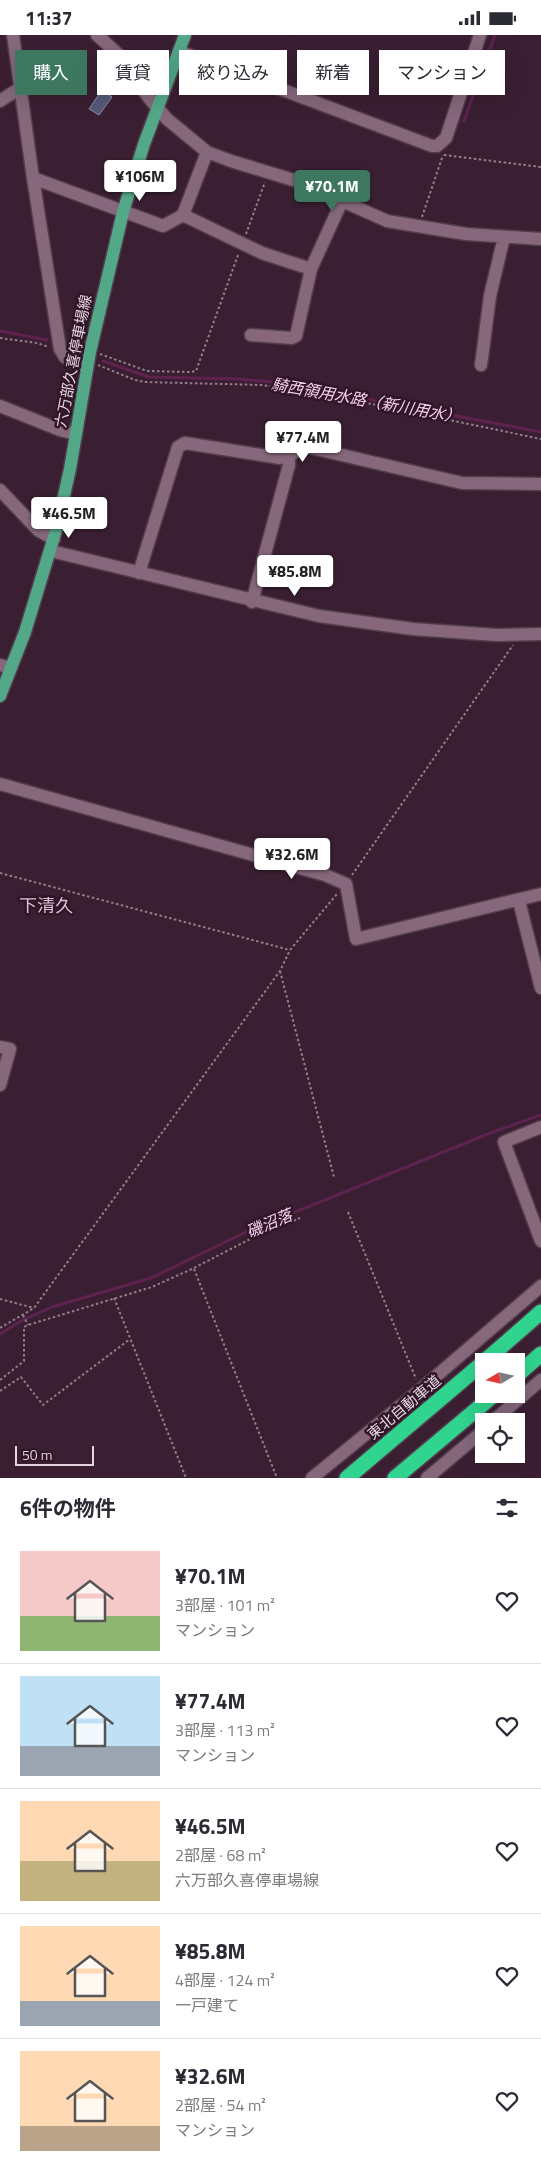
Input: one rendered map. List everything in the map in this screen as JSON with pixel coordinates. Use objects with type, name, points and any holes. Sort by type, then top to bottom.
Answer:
[{"type":"highway","name":"東北自動車道","points":[[494,1353],[541,1312]]},
{"type":"highway","points":[[525,1368],[541,1354]]},
{"type":"highway","name":"東北自動車道","points":[[346,1478],[475,1370]]},
{"type":"highway","points":[[395,1478],[484,1403]]},
{"type":"main road","name":"六万部久喜停車場線","points":[[179,50],[185,35]]},
{"type":"main road","name":"六万部久喜停車場線","points":[[0,696],[5,667],[52,545],[92,366],[112,251],[157,106],[179,51]]},
{"type":"street","points":[[13,35],[15,50]]},
{"type":"street","points":[[97,35],[120,56],[149,98],[167,119],[207,152],[300,181],[387,221],[418,227],[504,237],[541,239]]},
{"type":"street","points":[[287,92],[432,146],[440,151],[446,139],[480,35]]},
{"type":"street","points":[[0,101],[15,91]]},
{"type":"street","points":[[21,95],[60,349],[65,357],[92,366]]},
{"type":"street","points":[[33,178],[163,226],[182,215],[207,152]]},
{"type":"street","points":[[251,335],[292,338],[296,336],[311,269],[342,201]]},
{"type":"street","points":[[182,215],[262,253],[311,269]]},
{"type":"street","points":[[482,365],[490,296],[504,237]]},
{"type":"street","points":[[0,406],[60,430],[76,434]]},
{"type":"street","points":[[138,573],[178,447],[185,443],[280,458],[289,457],[303,446],[462,483],[541,484]]},
{"type":"street","points":[[252,601],[289,465],[289,457]]},
{"type":"street","points":[[0,490],[52,545],[138,573],[319,616],[413,629],[519,635],[541,634]]},
{"type":"street","points":[[0,784],[325,875],[346,884],[356,939],[519,901],[541,894]]},
{"type":"street","points":[[519,901],[541,988]]},
{"type":"street","points":[[0,1047],[10,1049],[0,1085]]},
{"type":"street","points":[[541,1127],[504,1142],[541,1241]]},
{"type":"street","points":[[312,1478],[420,1390],[541,1286]]},
{"type":"street","points":[[503,1413],[541,1380]]},
{"type":"street","points":[[427,1478],[475,1438]]},
{"type":"path","points":[[418,227],[440,151],[541,167]]},
{"type":"path","points":[[100,354],[147,371],[191,372],[196,371],[207,337]]},
{"type":"path","points":[[0,338],[37,343],[54,348]]},
{"type":"path","points":[[92,366],[135,381],[262,385],[329,395],[541,439]]},
{"type":"path","points":[[0,1327],[34,1308],[280,971],[290,950],[346,884],[519,635]]},
{"type":"path","points":[[0,873],[290,950]]},
{"type":"path","points":[[280,971],[334,1177]]},
{"type":"path","points":[[348,1212],[420,1390]]},
{"type":"path","points":[[0,1380],[24,1361],[24,1327],[28,1324],[152,1287],[194,1269],[256,1236],[300,1217]]},
{"type":"path","points":[[194,1269],[277,1478]]},
{"type":"path","points":[[114,1298],[186,1478]]},
{"type":"path","points":[[0,1299],[34,1308]]},
{"type":"path","points":[[23,1315],[28,1324]]},
{"type":"path","points":[[0,1391],[20,1377],[43,1405],[130,1339]]},
{"type":"building","points":[[99,95],[109,95],[112,97],[99,115],[89,109]]},
{"type":"waterway","points":[[464,121],[495,35]]},
{"type":"waterway","name":"騎西領用水路（新川用水）","points":[[0,331],[47,340]]},
{"type":"waterway","name":"騎西領用水路（新川用水）","points":[[103,361],[149,377],[239,379],[283,383],[541,432]]},
{"type":"waterway","name":"磯沼落","points":[[0,1334],[23,1320],[52,1307],[151,1278],[248,1231],[493,1132],[541,1115]]},
{"type":"district","name":"下清久","points":[[46,905]]}]
